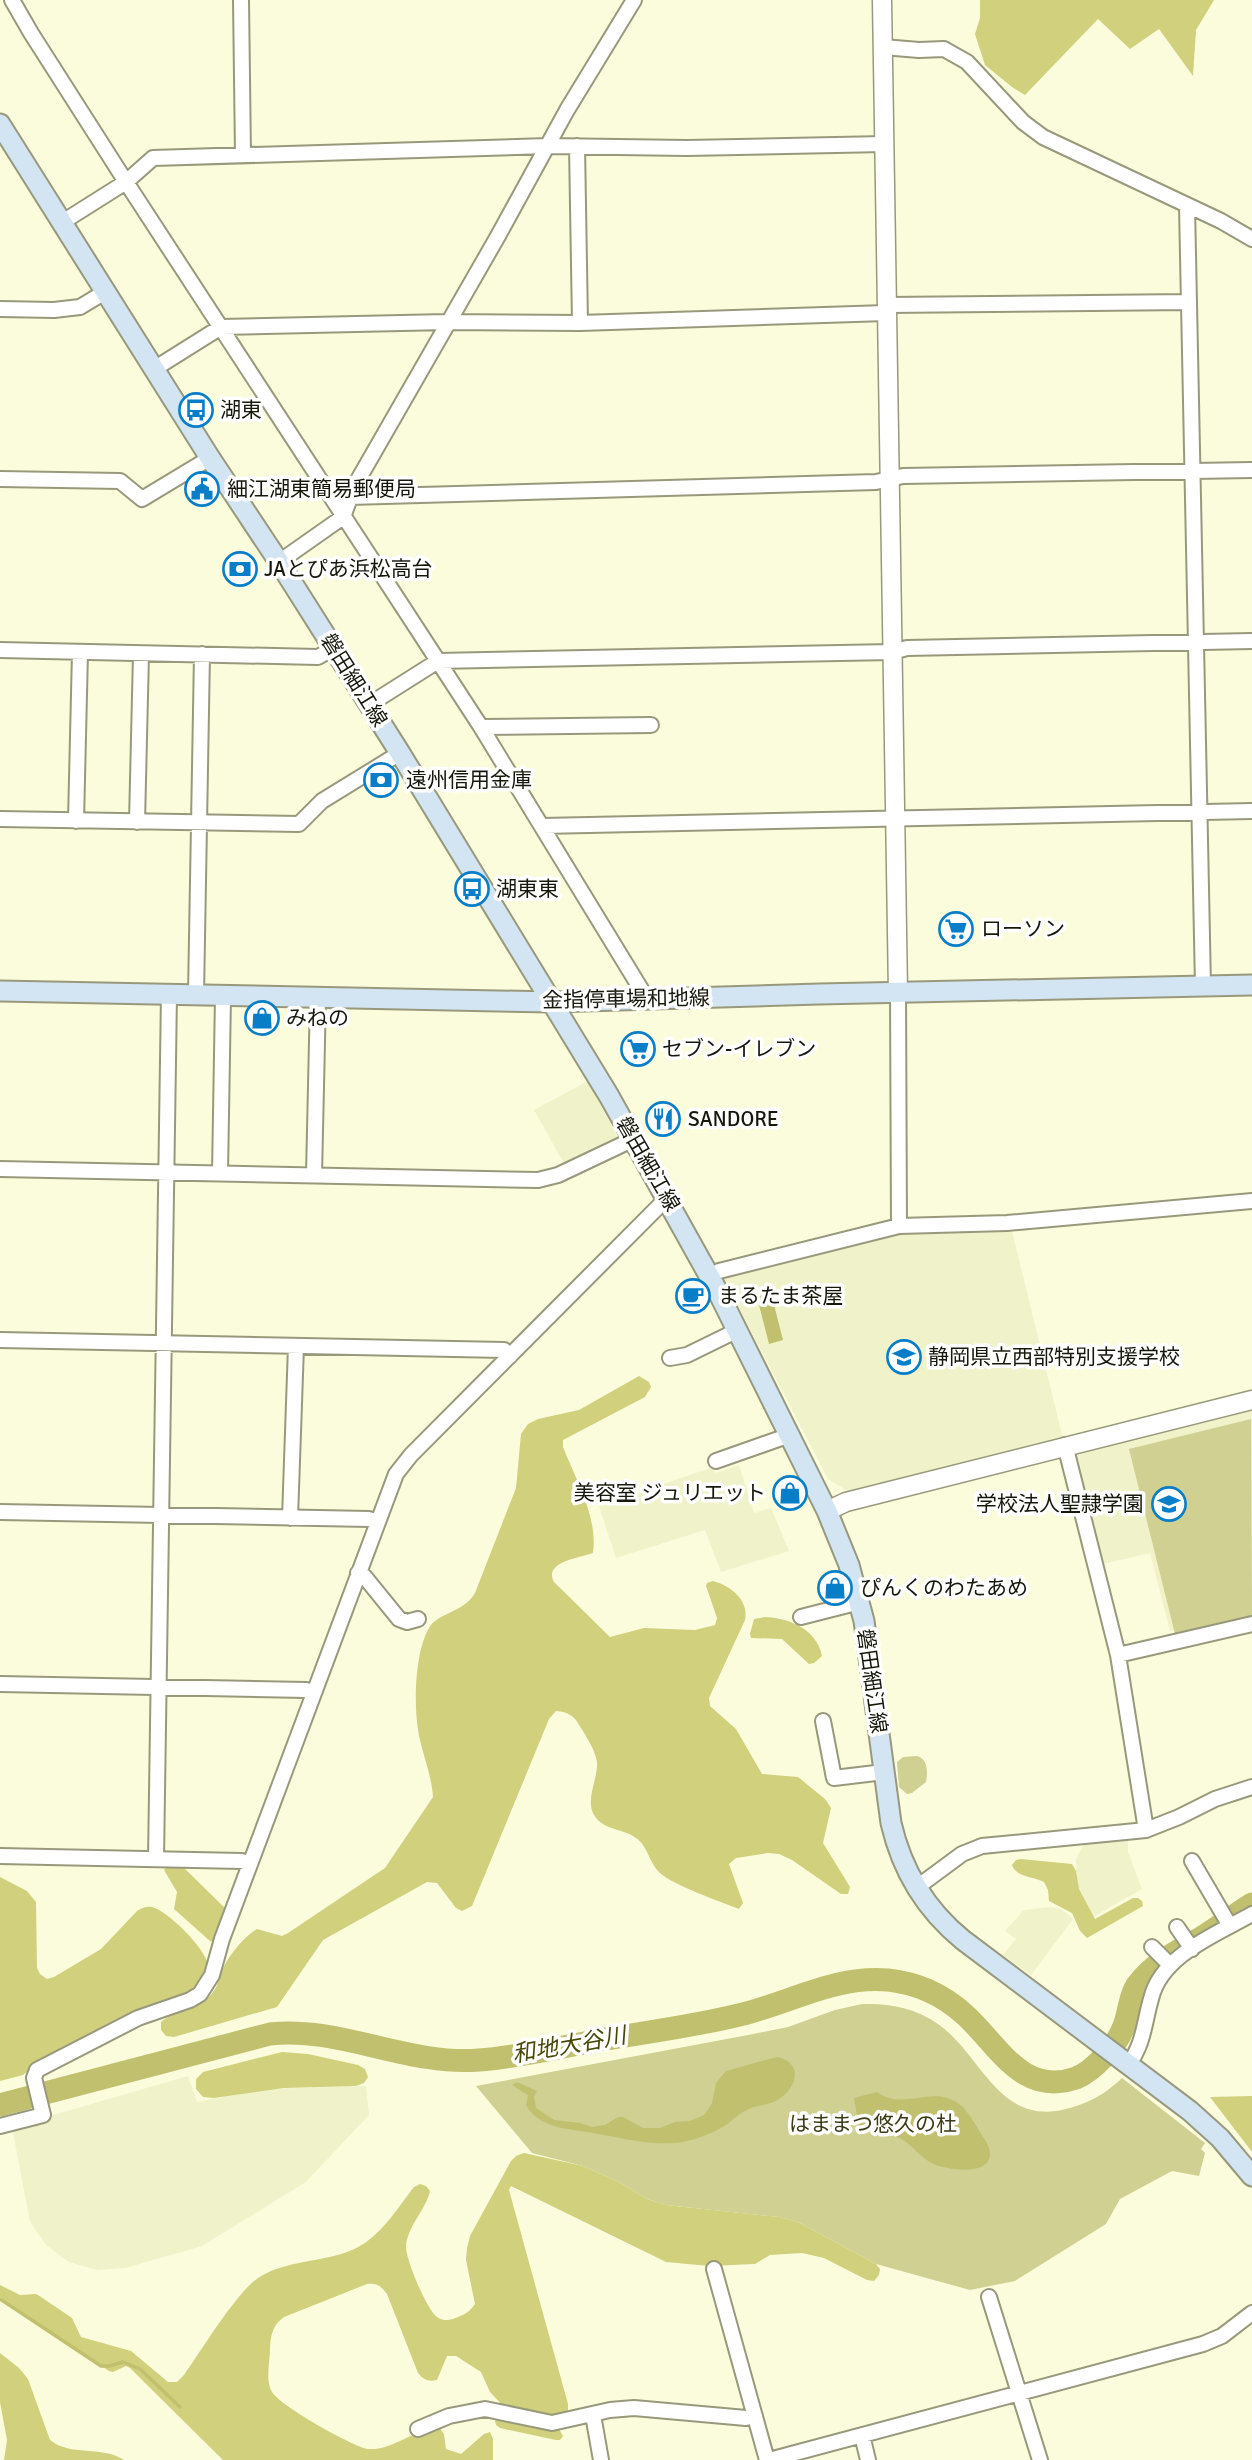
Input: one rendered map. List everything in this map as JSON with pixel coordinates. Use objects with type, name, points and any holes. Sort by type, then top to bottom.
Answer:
[{"type":"main road","name":"磐田細江線","points":[[0,124],[210,458],[370,704],[634,1139],[710,1276],[827,1511],[849,1565],[859,1602],[895,1838],[916,1888],[929,1908],[951,1930],[1205,2124],[1252,2176]]},
{"type":"main road","name":"金指停車場和地線","points":[[0,991],[552,1002],[1252,985]]},
{"type":"street","points":[[12,0],[126,182],[481,727],[647,999]]},
{"type":"street","points":[[241,0],[243,155]]},
{"type":"street","points":[[279,562],[343,517],[349,497],[447,322],[634,0]]},
{"type":"street","points":[[882,0],[898,993],[899,1226]]},
{"type":"street","points":[[883,47],[944,49],[967,62],[1023,122],[1043,137],[1221,221],[1252,239]]},
{"type":"street","points":[[61,223],[126,182],[153,158],[548,146],[687,148],[885,144]]},
{"type":"street","points":[[577,146],[580,323]]},
{"type":"street","points":[[1187,206],[1203,986]]},
{"type":"street","points":[[0,309],[54,310],[80,307],[105,292]]},
{"type":"street","points":[[154,369],[221,327],[447,322],[580,323],[886,309],[1189,302]]},
{"type":"street","points":[[0,480],[120,481],[142,499],[210,458]]},
{"type":"street","points":[[349,497],[889,480],[903,476],[1252,470]]},
{"type":"street","points":[[370,704],[438,661],[892,652],[907,648],[1252,641]]},
{"type":"street","points":[[0,650],[317,656],[334,648]]},
{"type":"street","points":[[76,821],[80,652]]},
{"type":"street","points":[[137,822],[141,654]]},
{"type":"street","points":[[196,995],[202,654]]},
{"type":"street","points":[[481,727],[651,724]]},
{"type":"street","points":[[0,819],[299,824],[322,801],[400,753]]},
{"type":"street","points":[[542,826],[1252,811]]},
{"type":"street","points":[[156,1859],[169,994]]},
{"type":"street","points":[[220,1173],[223,996]]},
{"type":"street","points":[[314,1175],[318,998]]},
{"type":"street","points":[[0,1169],[545,1179],[634,1139]]},
{"type":"street","points":[[0,2126],[43,2115],[34,2075],[37,2070],[131,2022],[200,1994],[212,1975],[222,1939],[377,1522],[403,1464],[660,1205],[669,1200]]},
{"type":"street","points":[[710,1276],[719,1271],[899,1226],[1007,1223],[1252,1201]]},
{"type":"street","points":[[670,1358],[687,1355],[738,1330]]},
{"type":"street","points":[[0,1340],[504,1350],[510,1356]]},
{"type":"street","points":[[290,1518],[296,1346]]},
{"type":"street","points":[[827,1511],[846,1502],[1252,1400]]},
{"type":"street","points":[[716,1461],[790,1435]]},
{"type":"street","points":[[1065,1445],[1118,1655],[1146,1830]]},
{"type":"street","points":[[0,1512],[369,1519],[377,1522]]},
{"type":"street","points":[[358,1573],[364,1576],[402,1622],[418,1619]]},
{"type":"street","points":[[801,1617],[859,1602]]},
{"type":"street","points":[[1118,1655],[1252,1624]]},
{"type":"street","points":[[0,1684],[314,1692]]},
{"type":"street","points":[[822,1721],[834,1778],[884,1772]]},
{"type":"street","points":[[916,1888],[962,1854],[982,1846],[1146,1830],[1215,1799],[1252,1787]]},
{"type":"street","points":[[0,1856],[243,1861],[250,1864]]},
{"type":"street","points":[[1192,1861],[1230,1926]]},
{"type":"street","points":[[1124,2061],[1143,2039],[1151,1997],[1158,1980],[1170,1965],[1252,1914]]},
{"type":"street","points":[[1177,1927],[1192,1949]]},
{"type":"street","points":[[1152,1947],[1170,1965]]},
{"type":"street","points":[[714,2269],[768,2460],[1210,2342],[1234,2328],[1252,2313]]},
{"type":"street","points":[[989,2297],[1040,2460]]},
{"type":"street","points":[[418,2429],[449,2416],[485,2409],[552,2423],[610,2410],[634,2408],[746,2418],[755,2416]]},
{"type":"street","points":[[593,2415],[601,2460]]},
{"type":"street","points":[[862,2435],[868,2460]]},
{"type":"shaded area","points":[[980,0],[1214,0],[1196,30],[1193,76],[1159,29],[1130,49],[1098,19],[1025,95],[985,65],[975,34],[980,18]]},
{"type":"shaded area","points":[[588,1081],[620,1142],[566,1167],[534,1110]]},
{"type":"shaded area","name":"静岡県立西部特別支援学校","points":[[1011,1227],[1063,1439],[848,1491],[828,1479],[722,1275],[901,1230]]},
{"type":"shaded area","points":[[771,1293],[783,1340],[769,1344],[757,1297]]},
{"type":"shaded area","points":[[639,1376],[649,1382],[651,1387],[645,1397],[563,1440],[563,1447],[589,1512],[594,1539],[593,1553],[564,1562],[553,1570],[554,1582],[610,1637],[644,1628],[695,1630],[715,1625],[717,1618],[707,1583],[720,1583],[737,1595],[744,1606],[745,1620],[709,1698],[710,1706],[736,1729],[762,1774],[798,1777],[825,1799],[831,1808],[823,1843],[850,1887],[848,1894],[841,1894],[792,1860],[779,1854],[768,1853],[736,1858],[729,1864],[743,1903],[739,1909],[666,1878],[656,1869],[640,1841],[608,1827],[594,1815],[591,1796],[597,1769],[595,1753],[574,1718],[556,1711],[549,1719],[472,1906],[462,1911],[456,1908],[437,1883],[427,1882],[323,1940],[277,2007],[174,2037],[166,2036],[161,2030],[161,2022],[208,1998],[230,1956],[252,1932],[257,1929],[282,1936],[385,1868],[433,1797],[416,1714],[416,1683],[424,1639],[433,1623],[464,1605],[475,1593],[516,1488],[521,1434],[528,1424],[538,1419],[579,1410]]},
{"type":"shaded area","name":"学校法人聖隷学園","points":[[1252,1408],[1252,1616],[1170,1631],[1150,1553],[1103,1564],[1072,1455]]},
{"type":"shaded area","points":[[739,1465],[754,1513],[771,1508],[789,1551],[721,1572],[705,1530],[616,1558],[599,1506],[713,1467],[715,1473]]},
{"type":"shaded area","points":[[765,1617],[801,1627],[814,1639],[822,1656],[809,1664],[782,1639],[751,1638],[754,1619]]},
{"type":"shaded area","points":[[1128,1837],[1128,1852],[1142,1889],[1093,1917],[1076,1884],[1076,1860],[1085,1841]]},
{"type":"shaded area","points":[[1021,1859],[1072,1864],[1079,1889],[1095,1919],[1133,1898],[1142,1901],[1143,1906],[1087,1938],[1080,1931],[1072,1913],[1049,1901],[1044,1882],[1021,1875],[1014,1869],[1012,1865]]},
{"type":"shaded area","points":[[168,1865],[183,1867],[226,1909],[215,1942],[210,1941],[174,1909],[177,1892],[164,1870]]},
{"type":"shaded area","points":[[0,1877],[27,1891],[36,1902],[37,1968],[47,1979],[101,1949],[137,1911],[148,1907],[159,1910],[194,1941],[206,1958],[206,1975],[196,1990],[34,2066],[23,2075],[0,2081]]},
{"type":"shaded area","points":[[1049,1907],[1061,1909],[1073,1919],[1031,1975],[1003,1955],[1016,1939],[1005,1931],[1024,1910]]},
{"type":"shaded area","points":[[282,2052],[308,2054],[358,2065],[365,2069],[368,2077],[364,2083],[356,2086],[284,2088],[214,2098],[203,2097],[196,2089],[196,2079],[203,2072]]},
{"type":"shaded area","points":[[777,2057],[791,2064],[794,2069],[794,2082],[785,2094],[772,2103],[745,2111],[713,2132],[683,2142],[647,2142],[553,2126],[531,2112],[526,2105],[528,2095],[512,2085],[517,2082],[537,2091],[534,2096],[536,2108],[554,2120],[592,2127],[623,2117],[643,2128],[660,2128],[704,2115],[712,2103],[716,2083],[726,2071]]},
{"type":"shaded area","points":[[188,2076],[197,2102],[267,2089],[366,2086],[369,2115],[306,2182],[202,2246],[125,2268],[97,2270],[69,2262],[46,2245],[30,2222],[12,2127]]},
{"type":"shaded area","points":[[877,2092],[898,2100],[930,2096],[952,2100],[963,2107],[986,2141],[990,2151],[988,2161],[978,2168],[970,2169],[939,2166],[901,2139],[863,2130],[859,2127],[854,2098]]},
{"type":"shaded area","points":[[1252,2096],[1252,2152],[1210,2097]]},
{"type":"shaded area","points":[[524,2153],[583,2166],[619,2182],[647,2199],[666,2205],[779,2217],[798,2222],[876,2264],[880,2269],[879,2275],[874,2281],[867,2280],[824,2258],[802,2253],[770,2255],[755,2264],[709,2266],[666,2262],[511,2186],[509,2190],[568,2404],[568,2412],[561,2417],[552,2418],[503,2406],[490,2392],[481,2372],[456,2356],[447,2356],[437,2380],[424,2379],[418,2373],[387,2294],[376,2285],[367,2284],[284,2317],[275,2327],[268,2377],[272,2392],[317,2425],[368,2449],[386,2447],[421,2431],[439,2427],[444,2434],[446,2449],[461,2454],[490,2432],[493,2439],[493,2460],[223,2460],[130,2368],[126,2366],[109,2371],[0,2297],[0,2285],[20,2295],[36,2294],[72,2318],[81,2337],[131,2351],[168,2382],[177,2382],[249,2285],[271,2271],[340,2254],[365,2243],[385,2224],[414,2187],[420,2184],[430,2191],[407,2239],[409,2262],[433,2313],[442,2320],[453,2319],[466,2313],[475,2304],[466,2260],[470,2236],[511,2161]]},
{"type":"shaded area","points":[[0,2353],[28,2379],[50,2440],[67,2448],[106,2453],[124,2460],[4,2460],[7,2440],[0,2402]]},
{"type":"shaded area","points":[[501,2417],[559,2429],[563,2436],[556,2440],[500,2428],[495,2421]]},
{"type":"green space","name":"学校法人聖隷学園","points":[[1251,1419],[1252,1616],[1175,1634],[1129,1449]]},
{"type":"green space","points":[[917,1756],[925,1763],[926,1782],[907,1794],[899,1787],[897,1762],[903,1757]]},
{"type":"green space","name":"はままつ悠久の杜","points":[[862,2004],[902,2008],[921,2014],[938,2024],[967,2052],[992,2084],[1021,2106],[1040,2111],[1071,2108],[1108,2090],[1122,2078],[1205,2143],[1201,2149],[1205,2153],[1199,2176],[1172,2171],[1120,2199],[1106,2224],[1015,2281],[970,2290],[876,2264],[798,2222],[779,2217],[666,2205],[647,2199],[619,2182],[583,2166],[532,2153],[476,2086],[788,2027],[835,2010]]},
{"type":"waterway","name":"和地大谷川","points":[[0,2105],[270,2034],[322,2036],[427,2057],[479,2060],[708,2022],[761,2009],[833,1985],[869,1980],[888,1980],[929,1991],[956,2007],[1025,2074],[1040,2080],[1057,2082],[1083,2074],[1111,2049],[1124,2026],[1135,1988],[1144,1976],[1167,1958],[1252,1904]]},
{"type":"waterway","points":[[0,2299],[101,2366],[123,2362],[140,2369],[180,2407]]},
{"type":"place","name":"湖東","points":[[196,410]]},
{"type":"place","name":"細江湖東簡易郵便局","points":[[202,489]]},
{"type":"place","name":"JAとぴあ浜松高台","points":[[240,569]]},
{"type":"place","name":"遠州信用金庫","points":[[381,780]]},
{"type":"place","name":"湖東東","points":[[472,889]]},
{"type":"place","name":"ローソン","points":[[956,929]]},
{"type":"place","name":"みねの","points":[[262,1018]]},
{"type":"place","name":"セブン-イレブン","points":[[638,1049]]},
{"type":"place","name":"SANDORE","points":[[663,1119]]},
{"type":"place","name":"まるたま茶屋","points":[[693,1296]]},
{"type":"place","name":"静岡県立西部特別支援学校","points":[[904,1357]]},
{"type":"place","name":"美容室 ジュリエット","points":[[790,1493]]},
{"type":"place","name":"学校法人聖隷学園","points":[[1169,1504]]},
{"type":"place","name":"ぴんくのわたあめ","points":[[835,1588]]}]
